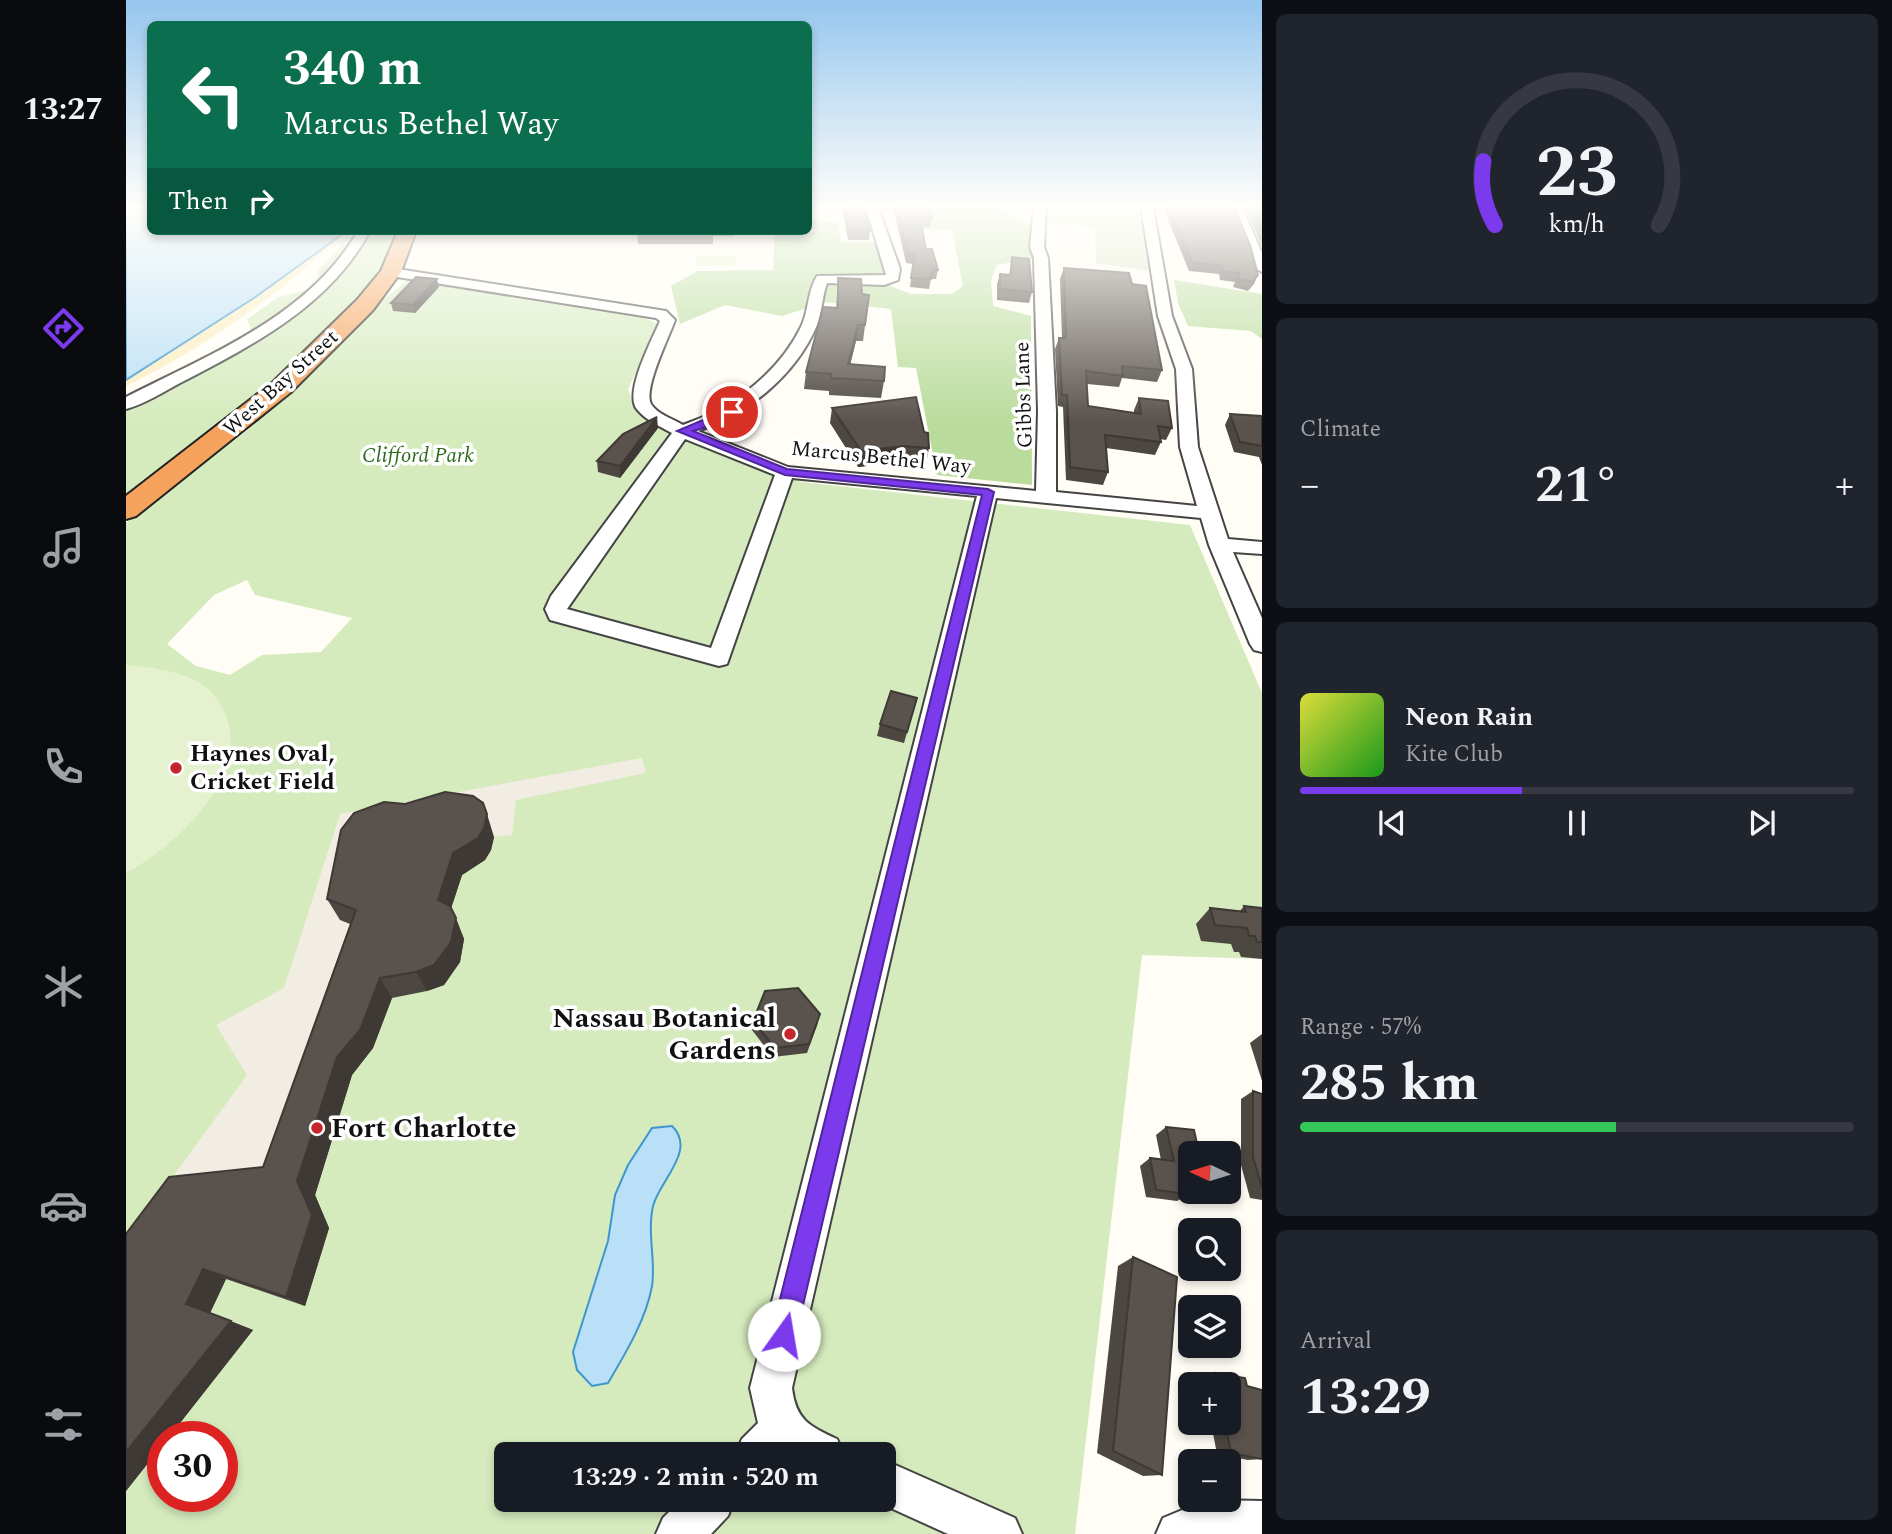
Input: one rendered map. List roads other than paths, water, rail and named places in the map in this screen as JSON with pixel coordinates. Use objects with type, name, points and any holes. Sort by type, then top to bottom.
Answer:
[{"type":"highway","name":"West Bay Street","points":[[126,510],[282,387],[365,305],[386,279]]},
{"type":"street","points":[[126,404],[289,317],[327,279]]},
{"type":"street","name":"Marcus Bethel Way","points":[[433,279],[661,314],[668,320],[640,391],[643,405],[654,416],[682,431],[785,472],[1208,513]]},
{"type":"street","points":[[785,472],[719,658],[558,615],[556,609],[559,601],[682,431],[710,423],[732,412],[770,379],[805,334],[822,279],[884,281],[891,279]]},
{"type":"street","name":"Gibbs Lane","points":[[1042,279],[1047,411],[1046,498]]},
{"type":"street","points":[[1158,279],[1161,297],[1184,369],[1189,447],[1219,545],[1262,644]]},
{"type":"street","points":[[769,1442],[773,1409],[771,1388],[988,492]]},
{"type":"street","points":[[1219,545],[1262,548]]},
{"type":"street","points":[[896,1487],[999,1534]]},
{"type":"street","points":[[679,1534],[700,1512]]},
{"type":"street","points":[[1179,1534],[1189,1528],[1230,1520],[1262,1524]]},
{"type":"water","points":[[126,279],[281,279],[254,298],[126,380]]},
{"type":"water","points":[[672,1126],[679,1135],[681,1145],[675,1165],[653,1206],[653,1277],[649,1299],[634,1336],[608,1383],[592,1386],[577,1370],[573,1352],[608,1241],[615,1195],[628,1165],[652,1128]]},
{"type":"place","name":"Haynes Oval, Cricket Field","points":[[176,768]]},
{"type":"place","name":"Nassau Botanical Gardens","points":[[790,1034]]},
{"type":"place","name":"Fort Charlotte","points":[[317,1128]]},
{"type":"park label","name":"Clifford Park","points":[[418,456]]}]
